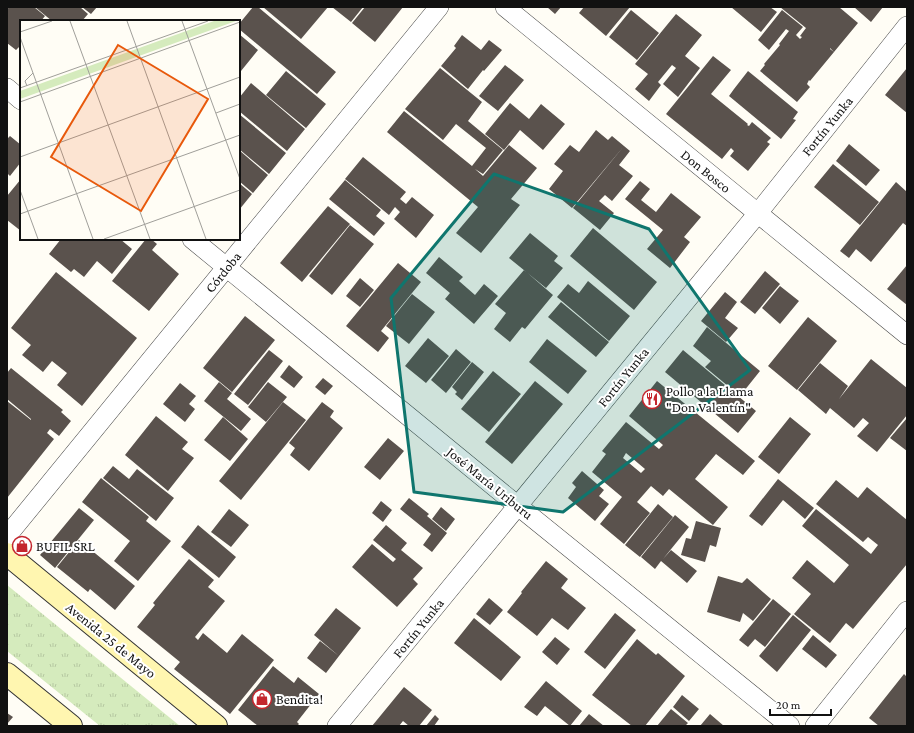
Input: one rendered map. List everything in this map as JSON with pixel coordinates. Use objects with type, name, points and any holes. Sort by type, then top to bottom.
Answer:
[{"type":"main road","name":"Avenida 25 de Mayo","points":[[7,554],[216,726]]},
{"type":"main road","points":[[7,674],[71,726]]},
{"type":"street","name":"Córdoba","points":[[7,536],[439,7]]},
{"type":"street","name":"Don Bosco","points":[[505,7],[907,335]]},
{"type":"street","name":"Fortín Yunka","points":[[337,726],[758,213],[907,26]]},
{"type":"street","points":[[7,88],[20,99]]},
{"type":"street","name":"José María Uriburu","points":[[193,240],[790,726]]},
{"type":"street","points":[[815,726],[907,612]]},
{"type":"highlighted area","points":[[494,174],[649,229],[750,370],[563,512],[414,492],[391,298]]},
{"type":"green space","points":[[7,585],[180,726],[100,726],[7,651]]},
{"type":"building","points":[[9,7],[34,7],[45,16],[42,20],[20,20],[20,46],[16,50],[7,43],[7,10]]},
{"type":"building","points":[[35,7],[80,7],[88,14],[83,20],[51,20]]},
{"type":"building","points":[[82,7],[97,7],[91,14]]},
{"type":"building","points":[[253,7],[258,7],[336,72],[317,94],[240,30],[240,23]]},
{"type":"building","points":[[263,7],[328,7],[301,39]]},
{"type":"building","points":[[332,7],[363,7],[351,22]]},
{"type":"building","points":[[365,7],[403,7],[375,42],[352,23]]},
{"type":"building","points":[[547,7],[561,7],[555,14]]},
{"type":"building","points":[[584,7],[630,7],[606,36],[579,13]]},
{"type":"building","points":[[731,7],[770,7],[777,12],[761,32]]},
{"type":"building","points":[[780,7],[839,7],[858,23],[834,52],[810,81],[809,80],[807,84],[810,87],[797,102],[760,71],[789,31],[786,29],[769,50],[758,40],[782,10],[803,27],[796,35],[800,39],[802,37],[800,36],[806,28]]},
{"type":"building","points":[[854,7],[883,7],[871,22]]},
{"type":"building","points":[[631,10],[659,33],[637,60],[609,37]]},
{"type":"building","points":[[676,14],[702,35],[685,56],[700,68],[678,97],[663,84],[676,68],[672,65],[658,82],[661,85],[649,101],[635,89],[648,74],[635,64]]},
{"type":"building","points":[[240,35],[258,50],[241,71],[240,70]]},
{"type":"building","points":[[462,35],[481,50],[489,40],[502,50],[468,89],[441,66],[456,48],[454,46]]},
{"type":"building","points":[[713,56],[731,70],[711,94],[748,124],[747,125],[749,126],[752,122],[771,138],[767,142],[770,144],[748,171],[730,156],[734,151],[731,148],[722,159],[666,114]]},
{"type":"building","points":[[505,65],[524,80],[498,111],[479,96]]},
{"type":"building","points":[[440,68],[482,102],[468,121],[503,150],[483,174],[475,169],[483,176],[509,145],[537,168],[511,199],[520,205],[481,253],[456,233],[478,207],[387,132],[404,111],[472,166],[486,148],[456,124],[443,140],[405,109]]},
{"type":"building","points":[[907,68],[907,113],[885,95]]},
{"type":"building","points":[[286,71],[326,104],[306,128],[266,95]]},
{"type":"building","points":[[748,71],[798,112],[793,119],[796,120],[781,139],[729,96]]},
{"type":"building","points":[[251,83],[305,129],[287,151],[240,112],[240,97]]},
{"type":"building","points":[[510,103],[529,119],[541,104],[565,124],[543,150],[520,130],[504,150],[485,134]]},
{"type":"building","points":[[240,115],[286,153],[269,174],[240,150]]},
{"type":"building","points":[[596,130],[608,140],[612,136],[624,146],[572,208],[549,189],[563,171],[554,164],[570,145],[579,152]]},
{"type":"building","points":[[10,136],[20,144],[20,163],[10,176],[7,173],[7,139]]},
{"type":"building","points":[[849,144],[880,170],[866,186],[836,161]]},
{"type":"building","points":[[624,146],[630,151],[619,165],[633,176],[612,201],[605,195],[599,201],[614,213],[600,230],[573,208]]},
{"type":"building","points":[[240,151],[268,175],[253,193],[240,182]]},
{"type":"building","points":[[363,157],[406,192],[400,199],[406,204],[412,197],[434,215],[416,238],[394,219],[400,212],[395,207],[389,215],[345,179]]},
{"type":"building","points":[[833,164],[879,202],[860,225],[814,187]]},
{"type":"building","points":[[20,180],[20,230],[7,220],[7,196]]},
{"type":"building","points":[[345,180],[381,210],[376,216],[385,223],[374,236],[329,199]]},
{"type":"building","points":[[640,181],[650,189],[641,200],[656,212],[671,193],[701,217],[684,237],[690,242],[670,268],[647,249],[663,230],[625,199]]},
{"type":"building","points":[[896,182],[907,192],[907,226],[903,223],[871,262],[856,249],[849,258],[840,251]]},
{"type":"building","points":[[240,184],[252,194],[240,209]]},
{"type":"building","points":[[328,206],[350,224],[302,282],[280,263]]},
{"type":"building","points":[[350,225],[374,244],[332,295],[309,276]]},
{"type":"building","points":[[593,228],[657,282],[634,310],[570,256]]},
{"type":"building","points":[[530,233],[558,256],[554,261],[563,268],[546,288],[509,258]]},
{"type":"building","points":[[60,240],[121,240],[132,249],[112,274],[97,261],[84,277],[74,269],[71,272],[49,254]]},
{"type":"building","points":[[145,240],[152,240],[157,244],[152,250],[179,274],[149,311],[112,281]]},
{"type":"building","points":[[439,257],[463,277],[459,281],[475,295],[484,284],[498,296],[474,324],[445,299],[450,293],[426,273]]},
{"type":"building","points":[[398,263],[421,282],[381,331],[389,338],[378,352],[346,326]]},
{"type":"building","points":[[907,265],[907,305],[887,289]]},
{"type":"building","points":[[524,270],[553,295],[525,329],[522,327],[510,342],[494,329],[506,313],[495,304]]},
{"type":"building","points":[[765,271],[780,284],[755,314],[740,302]]},
{"type":"building","points":[[56,272],[137,338],[82,406],[57,385],[67,373],[52,361],[43,372],[22,355],[31,345],[11,328]]},
{"type":"building","points":[[360,278],[374,290],[360,307],[346,296]]},
{"type":"building","points":[[588,281],[630,316],[609,341],[557,297],[568,284],[579,293]]},
{"type":"building","points":[[780,286],[799,301],[780,324],[762,308]]},
{"type":"building","points":[[725,292],[737,302],[725,318],[738,328],[726,342],[701,321]]},
{"type":"building","points":[[412,294],[435,312],[409,344],[386,326]]},
{"type":"building","points":[[561,302],[609,342],[596,357],[548,317]]},
{"type":"building","points":[[245,316],[275,340],[232,392],[203,368]]},
{"type":"building","points":[[808,317],[837,341],[797,390],[768,366]]},
{"type":"building","points":[[707,327],[760,371],[740,396],[705,367],[711,361],[693,346]]},
{"type":"building","points":[[428,338],[449,356],[426,383],[405,366]]},
{"type":"building","points":[[547,339],[587,371],[568,394],[529,362]]},
{"type":"building","points":[[456,349],[471,362],[446,393],[431,380]]},
{"type":"building","points":[[269,350],[283,361],[248,405],[234,394]]},
{"type":"building","points":[[683,350],[756,411],[738,433],[665,372]]},
{"type":"building","points":[[871,359],[907,388],[907,415],[877,452],[857,436],[869,423],[863,418],[854,428],[830,408],[826,414],[798,390],[820,363],[848,386],[839,399]]},
{"type":"building","points":[[472,362],[484,372],[462,400],[455,394],[457,392],[452,387]]},
{"type":"building","points":[[289,365],[303,377],[294,388],[280,377]]},
{"type":"building","points":[[11,368],[63,410],[61,412],[71,421],[59,436],[50,429],[47,433],[54,439],[7,498],[7,401],[31,420],[7,399],[7,373]]},
{"type":"building","points":[[493,371],[521,394],[489,432],[461,409]]},
{"type":"building","points":[[323,378],[333,386],[325,395],[315,387]]},
{"type":"building","points":[[535,381],[563,404],[512,464],[485,442]]},
{"type":"building","points":[[657,381],[755,461],[743,475],[716,454],[695,479],[728,507],[713,525],[669,489],[663,496],[651,486],[637,502],[650,513],[624,544],[600,524],[622,497],[592,472],[606,454],[602,451],[626,422],[659,449],[663,445],[629,416]],"holes":[[[626,453],[645,469],[641,473],[623,458]]]},
{"type":"building","points":[[219,382],[232,393],[227,399],[251,419],[241,431],[204,401]]},
{"type":"building","points":[[268,382],[287,397],[266,422],[248,407]]},
{"type":"building","points":[[180,383],[196,396],[189,404],[195,409],[185,422],[163,404]]},
{"type":"building","points":[[283,402],[306,420],[241,500],[219,481]]},
{"type":"building","points":[[322,402],[334,411],[330,417],[343,428],[309,471],[290,455],[295,448],[289,443]]},
{"type":"building","points":[[156,416],[188,442],[182,449],[194,458],[168,491],[125,455]]},
{"type":"building","points":[[223,417],[248,439],[230,461],[204,440]]},
{"type":"building","points":[[790,417],[811,434],[779,474],[758,457]]},
{"type":"building","points":[[907,418],[907,451],[890,438]]},
{"type":"building","points":[[388,438],[404,451],[380,480],[364,467]]},
{"type":"building","points":[[113,466],[129,479],[137,469],[174,498],[156,521],[103,478]]},
{"type":"building","points":[[582,471],[604,490],[599,496],[609,504],[595,521],[568,498],[576,487],[572,483]]},
{"type":"building","points":[[101,478],[149,517],[146,521],[171,541],[138,581],[114,561],[130,541],[82,502]]},
{"type":"building","points":[[778,479],[814,508],[805,519],[783,500],[762,526],[749,516]]},
{"type":"building","points":[[836,480],[858,498],[867,487],[907,520],[907,564],[853,629],[846,623],[830,643],[794,614],[811,594],[792,578],[807,560],[834,583],[849,565],[802,526],[816,509],[871,554],[878,545],[868,537],[863,542],[816,504]]},
{"type":"building","points":[[409,498],[429,514],[427,516],[447,533],[432,552],[423,545],[431,534],[400,509]]},
{"type":"building","points":[[381,501],[392,510],[383,522],[372,513]]},
{"type":"building","points":[[658,504],[673,517],[640,557],[625,545]]},
{"type":"building","points":[[441,507],[455,519],[446,531],[432,519]]},
{"type":"building","points":[[79,508],[94,520],[55,568],[40,555]]},
{"type":"building","points":[[229,509],[249,525],[231,547],[211,532]]},
{"type":"building","points":[[675,515],[689,527],[663,559],[671,550],[697,571],[687,583],[661,561],[655,569],[641,557]]},
{"type":"building","points":[[696,521],[721,528],[716,547],[710,545],[705,562],[681,555],[686,538],[691,539]]},
{"type":"building","points":[[198,525],[236,557],[219,578],[181,547]]},
{"type":"building","points":[[386,525],[407,543],[401,550],[423,568],[413,579],[418,584],[397,607],[352,567],[372,544],[393,562],[396,559],[373,540]]},
{"type":"building","points":[[79,540],[135,586],[115,610],[90,589],[88,592],[57,567]]},
{"type":"building","points":[[189,559],[214,580],[208,587],[225,601],[195,637],[198,640],[203,633],[227,653],[242,634],[274,660],[230,714],[174,669],[180,662],[137,627],[155,605],[153,603]]},
{"type":"building","points":[[546,561],[568,579],[561,588],[586,608],[568,630],[552,618],[537,636],[507,612]]},
{"type":"building","points":[[718,576],[742,583],[747,578],[771,599],[753,621],[743,613],[740,622],[707,612]]},
{"type":"building","points":[[489,598],[503,610],[490,625],[476,614]]},
{"type":"building","points":[[773,599],[791,614],[765,647],[755,639],[748,647],[739,640]]},
{"type":"building","points":[[336,608],[361,628],[339,656],[314,635]]},
{"type":"building","points":[[615,613],[636,630],[605,669],[584,652]]},
{"type":"building","points":[[793,615],[811,630],[777,672],[759,656]]},
{"type":"building","points":[[474,618],[521,657],[501,681],[454,643]]},
{"type":"building","points":[[813,635],[837,655],[826,668],[802,649]]},
{"type":"building","points":[[555,637],[570,649],[557,665],[542,652]]},
{"type":"building","points":[[637,639],[656,655],[658,653],[685,676],[645,726],[632,726],[592,695]]},
{"type":"building","points":[[320,641],[339,656],[326,673],[307,658]]},
{"type":"building","points":[[273,666],[294,683],[298,677],[319,694],[297,722],[299,724],[297,726],[258,726],[238,710]]},
{"type":"building","points":[[904,674],[907,677],[907,726],[879,726],[869,718]]},
{"type":"building","points":[[546,681],[582,711],[570,726],[545,706],[537,716],[524,707]]},
{"type":"building","points":[[404,687],[432,710],[419,726],[409,726],[403,721],[399,726],[372,726]]},
{"type":"building","points":[[682,695],[699,709],[689,721],[673,707]]},
{"type":"building","points":[[671,709],[688,723],[685,726],[657,726]]},
{"type":"building","points":[[7,713],[13,717],[7,724]]},
{"type":"building","points":[[589,714],[604,726],[579,726]]},
{"type":"building","points":[[710,714],[724,726],[700,726]]},
{"type":"building","points":[[435,715],[439,719],[434,726],[426,726]]},
{"type":"place","name":"Pollo a la Llama \"Don Valentín\"","points":[[652,399]]},
{"type":"place","name":"BUFIL SRL","points":[[22,546]]},
{"type":"place","name":"Bendita!","points":[[262,699]]}]
